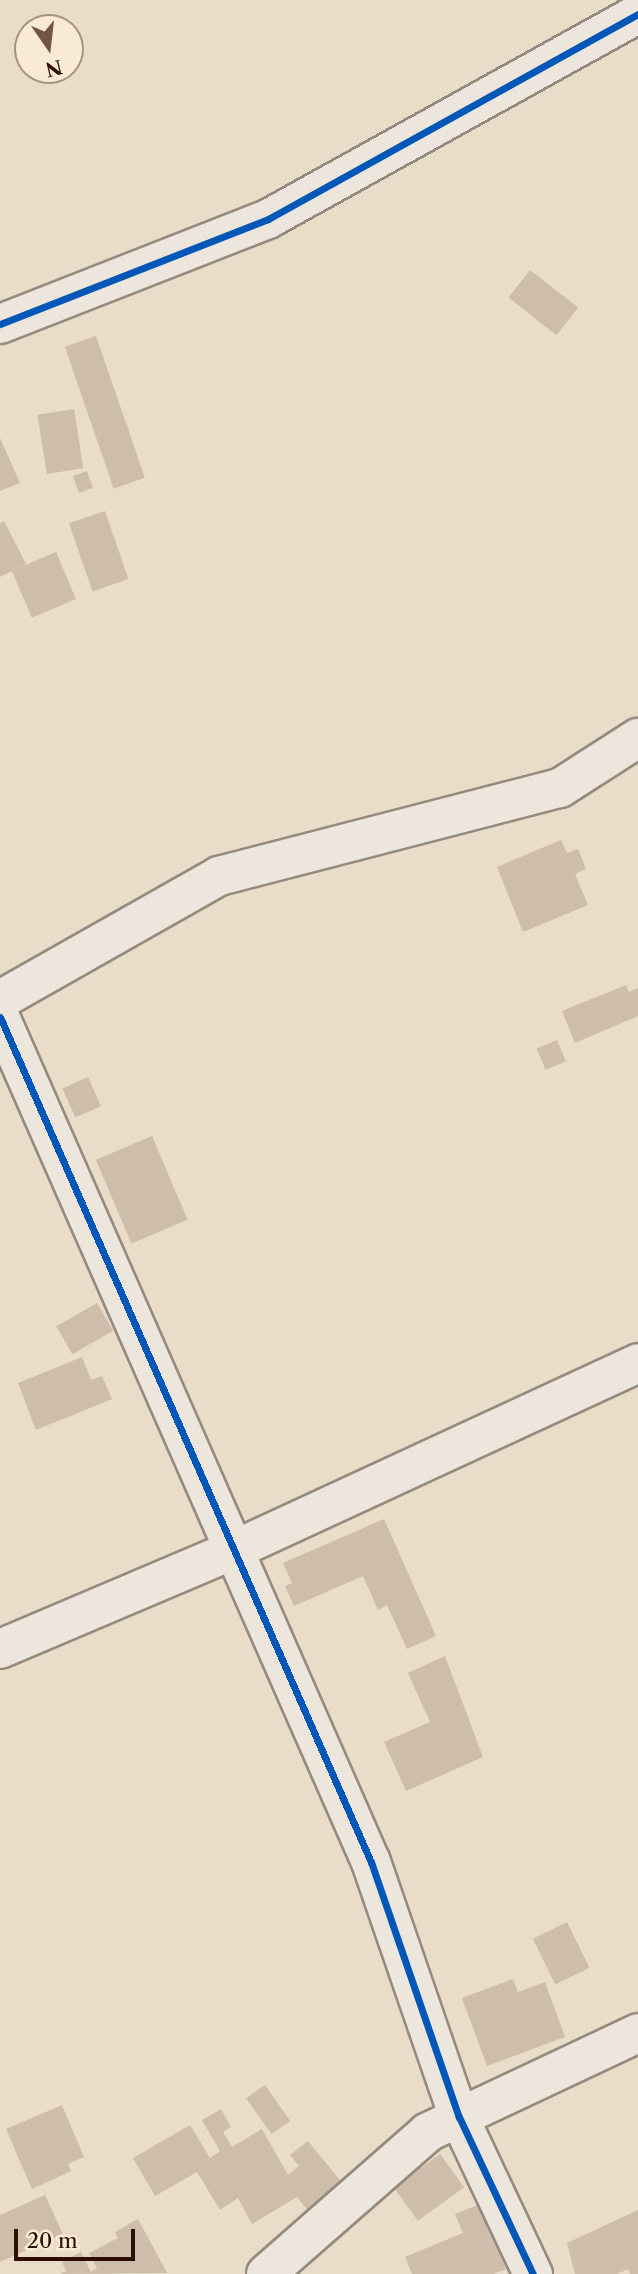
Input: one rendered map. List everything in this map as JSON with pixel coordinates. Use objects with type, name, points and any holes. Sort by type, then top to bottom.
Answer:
[{"type":"street","points":[[0,324],[268,219],[638,14]]},
{"type":"street","points":[[0,1000],[219,876],[560,788],[638,738]]},
{"type":"street","points":[[0,1017],[236,1549],[371,1862],[459,2117],[533,2274]]},
{"type":"street","points":[[0,1649],[236,1549],[638,1363]]},
{"type":"street","points":[[266,2274],[428,2132],[638,2033]]},
{"type":"building","points":[[530,270],[578,308],[557,335],[508,298]]},
{"type":"building","points":[[96,336],[145,478],[114,489],[65,347]]},
{"type":"building","points":[[74,409],[83,468],[47,474],[37,415]]},
{"type":"building","points":[[0,438],[20,483],[0,491]]},
{"type":"building","points":[[87,471],[93,488],[79,493],[73,476]]},
{"type":"building","points":[[105,511],[128,579],[93,591],[69,523]]},
{"type":"building","points":[[4,521],[26,564],[0,577],[0,523]]},
{"type":"building","points":[[56,552],[76,599],[32,618],[12,571]]},
{"type":"building","points":[[561,840],[567,853],[578,849],[586,869],[575,874],[588,905],[523,932],[497,867]]},
{"type":"building","points":[[626,985],[629,992],[638,988],[638,1016],[575,1043],[562,1011]]},
{"type":"building","points":[[557,1040],[566,1061],[546,1070],[537,1049]]},
{"type":"building","points":[[88,1077],[101,1106],[75,1118],[62,1088]]},
{"type":"building","points":[[152,1136],[188,1220],[131,1244],[96,1160]]},
{"type":"building","points":[[97,1303],[113,1331],[72,1354],[56,1326]]},
{"type":"building","points":[[82,1357],[91,1380],[102,1376],[112,1399],[36,1430],[18,1383]]},
{"type":"building","points":[[384,1519],[436,1636],[407,1649],[387,1605],[378,1610],[363,1576],[294,1606],[285,1586],[292,1583],[283,1563]]},
{"type":"building","points":[[445,1656],[483,1757],[406,1791],[384,1742],[430,1722],[408,1673]]},
{"type":"building","points":[[567,1922],[589,1968],[555,1984],[533,1939]]},
{"type":"building","points":[[513,1979],[518,1992],[545,1982],[565,2037],[487,2066],[462,1998]]},
{"type":"building","points":[[265,2085],[290,2121],[271,2134],[246,2098]]},
{"type":"building","points":[[62,2105],[84,2157],[68,2164],[71,2171],[32,2189],[6,2129]]},
{"type":"building","points":[[221,2109],[231,2127],[223,2132],[232,2147],[262,2129],[288,2175],[299,2166],[290,2155],[308,2141],[343,2184],[309,2212],[297,2197],[252,2224],[238,2198],[220,2210],[197,2172],[155,2196],[133,2158],[190,2125],[210,2158],[220,2151],[202,2120]]},
{"type":"building","points":[[440,2154],[464,2187],[418,2221],[394,2188]]},
{"type":"building","points":[[45,2195],[63,2234],[0,2262],[0,2215]]},
{"type":"building","points":[[480,2204],[506,2269],[493,2274],[412,2274],[405,2257],[463,2233],[455,2214]]},
{"type":"building","points":[[638,2210],[638,2274],[630,2274],[628,2269],[617,2274],[575,2274],[567,2243]]},
{"type":"building","points":[[138,2219],[167,2273],[60,2274],[66,2271],[62,2262],[81,2252],[91,2272],[97,2268],[89,2253],[118,2238],[115,2232]]},
{"type":"cycle path","points":[[0,324],[268,219],[638,14]]},
{"type":"cycle path","points":[[0,1017],[371,1862],[459,2117],[533,2274]]}]
